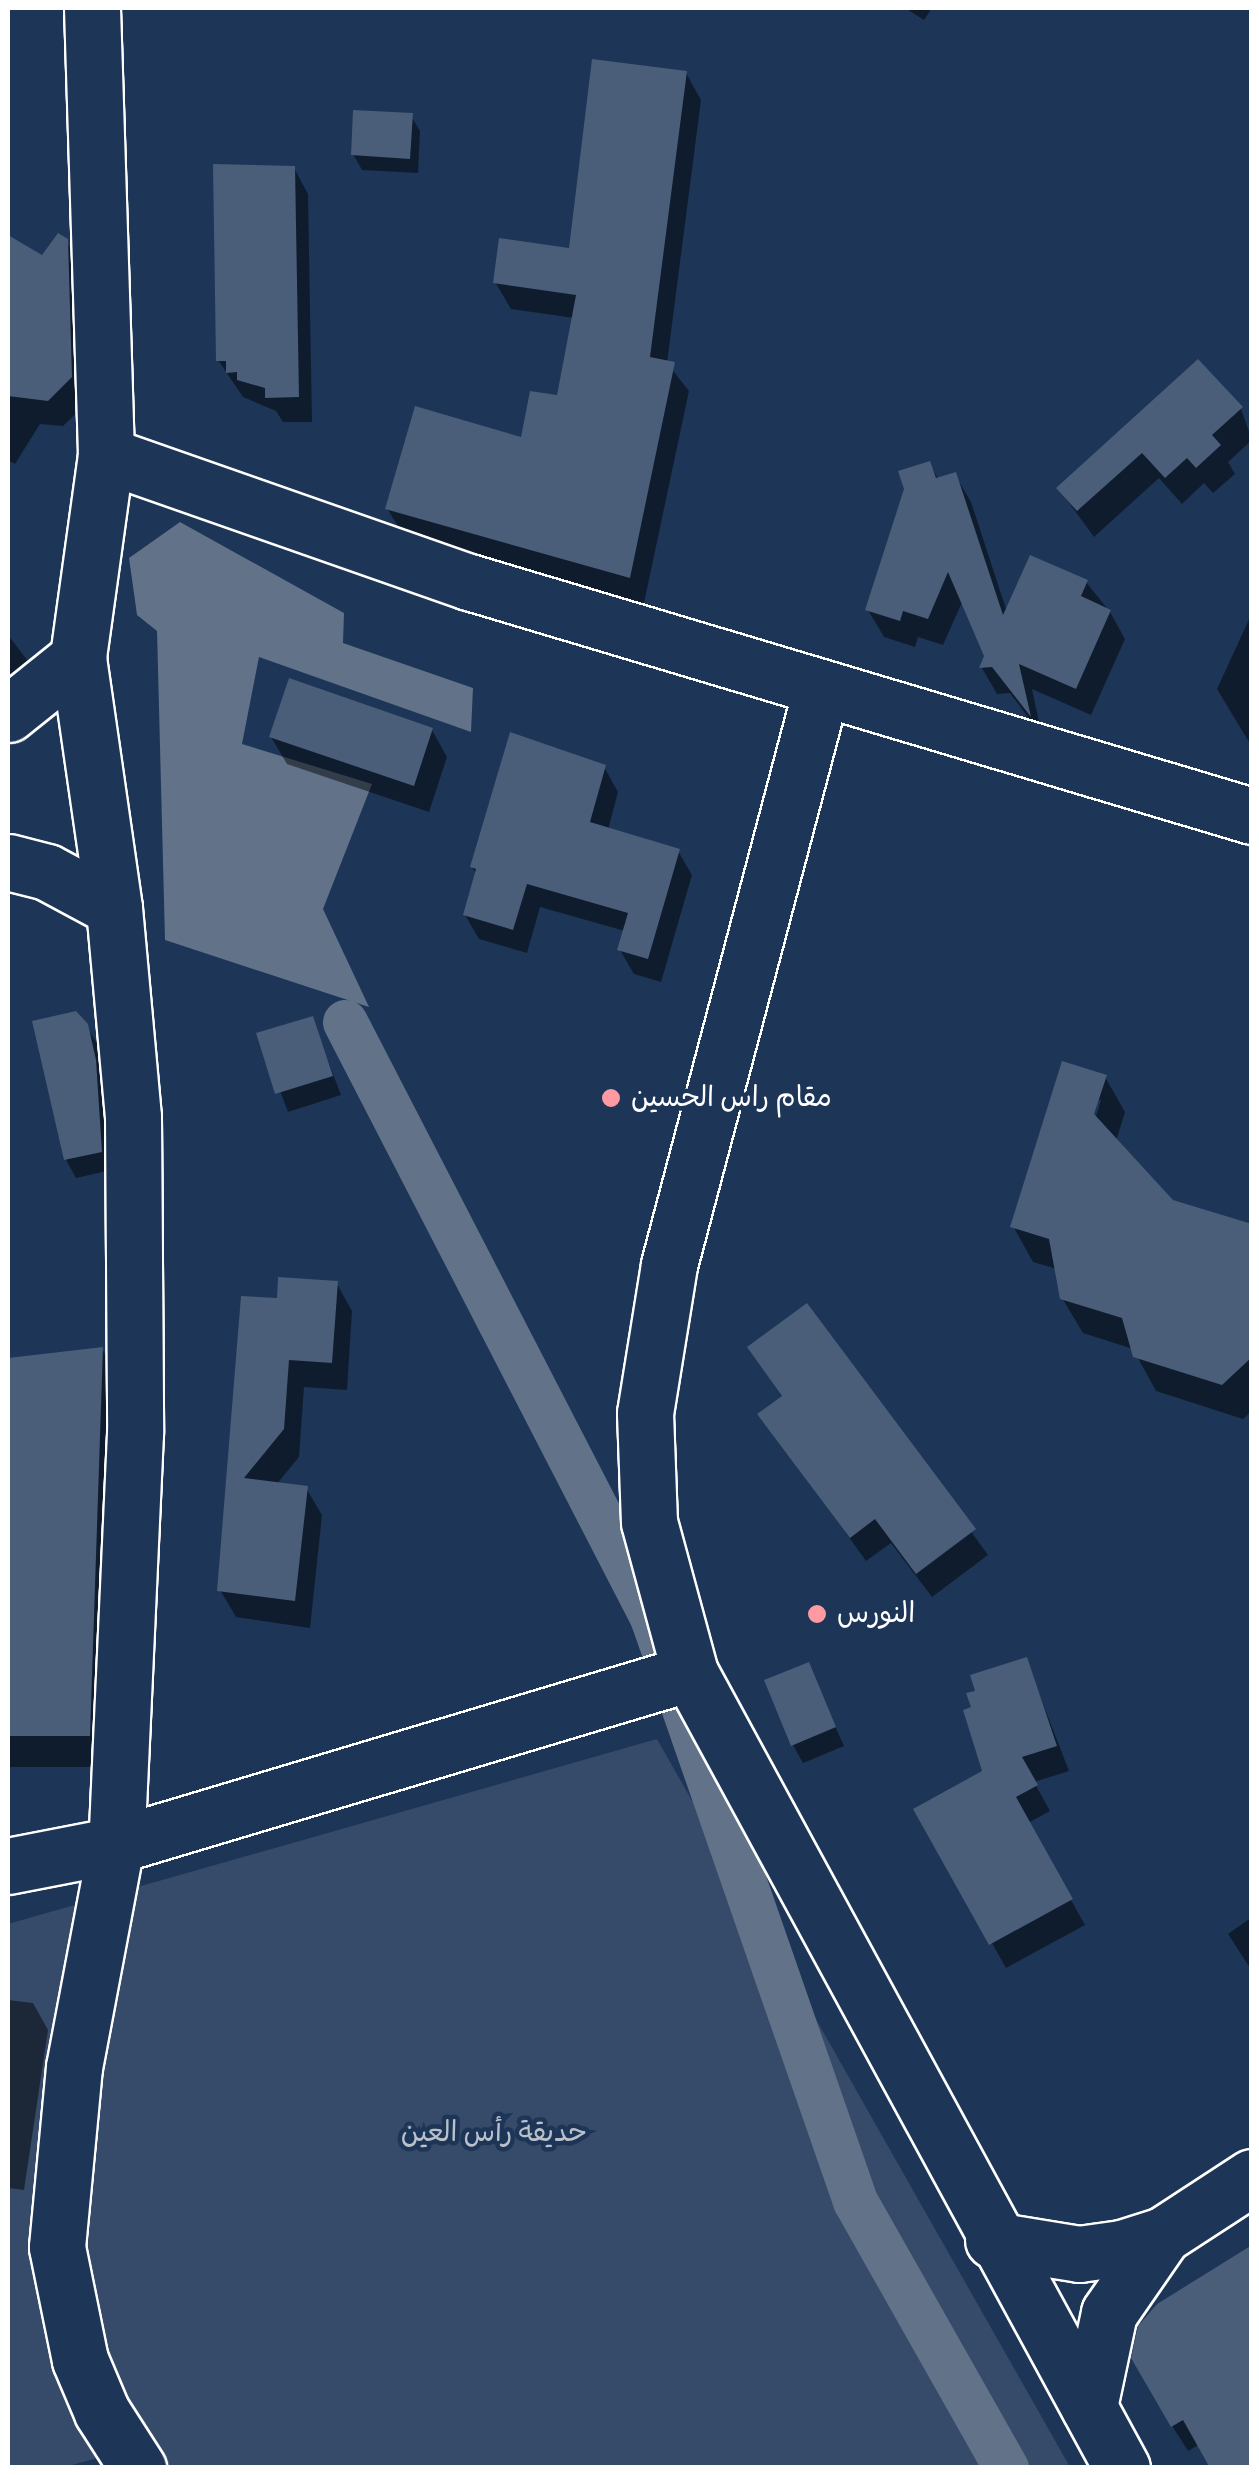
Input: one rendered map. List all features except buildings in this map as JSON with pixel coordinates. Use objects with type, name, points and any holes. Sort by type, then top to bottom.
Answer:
[{"type":"street","points":[[92,8],[106,455],[78,658],[114,908],[133,1117],[138,1269],[116,1845],[74,2067],[57,2247],[80,2360],[102,2412],[138,2468]]},
{"type":"street","points":[[106,455],[469,582],[1252,816]]},
{"type":"street","points":[[8,714],[78,658]]},
{"type":"street","points":[[822,690],[669,1265],[645,1413],[648,1522],[690,1673],[993,2240],[1122,2468]]},
{"type":"street","points":[[8,862],[47,872],[114,908]]},
{"type":"street","points":[[8,1866],[116,1845],[606,1695],[690,1673]]},
{"type":"street","points":[[993,2240],[1079,2254],[1163,2235],[1252,2177]]},
{"type":"street","points":[[1089,2406],[1109,2313],[1163,2235]]},
{"type":"green space","name":"حديقة رأس العين","points":[[657,1739],[1070,2467],[141,2468],[119,2452],[65,2467],[8,2468],[8,1924]]},
{"type":"shaded area","points":[[180,522],[344,613],[343,643],[473,688],[471,732],[259,657],[242,744],[372,784],[323,909],[369,1007],[165,940],[157,631],[137,615],[129,558]]},
{"type":"waterway","points":[[345,1022],[652,1617],[855,2201],[1006,2468]]},
{"type":"place","name":"مقام راس الحسين","points":[[611,1098]]},
{"type":"place","name":"النورس","points":[[817,1614]]}]
